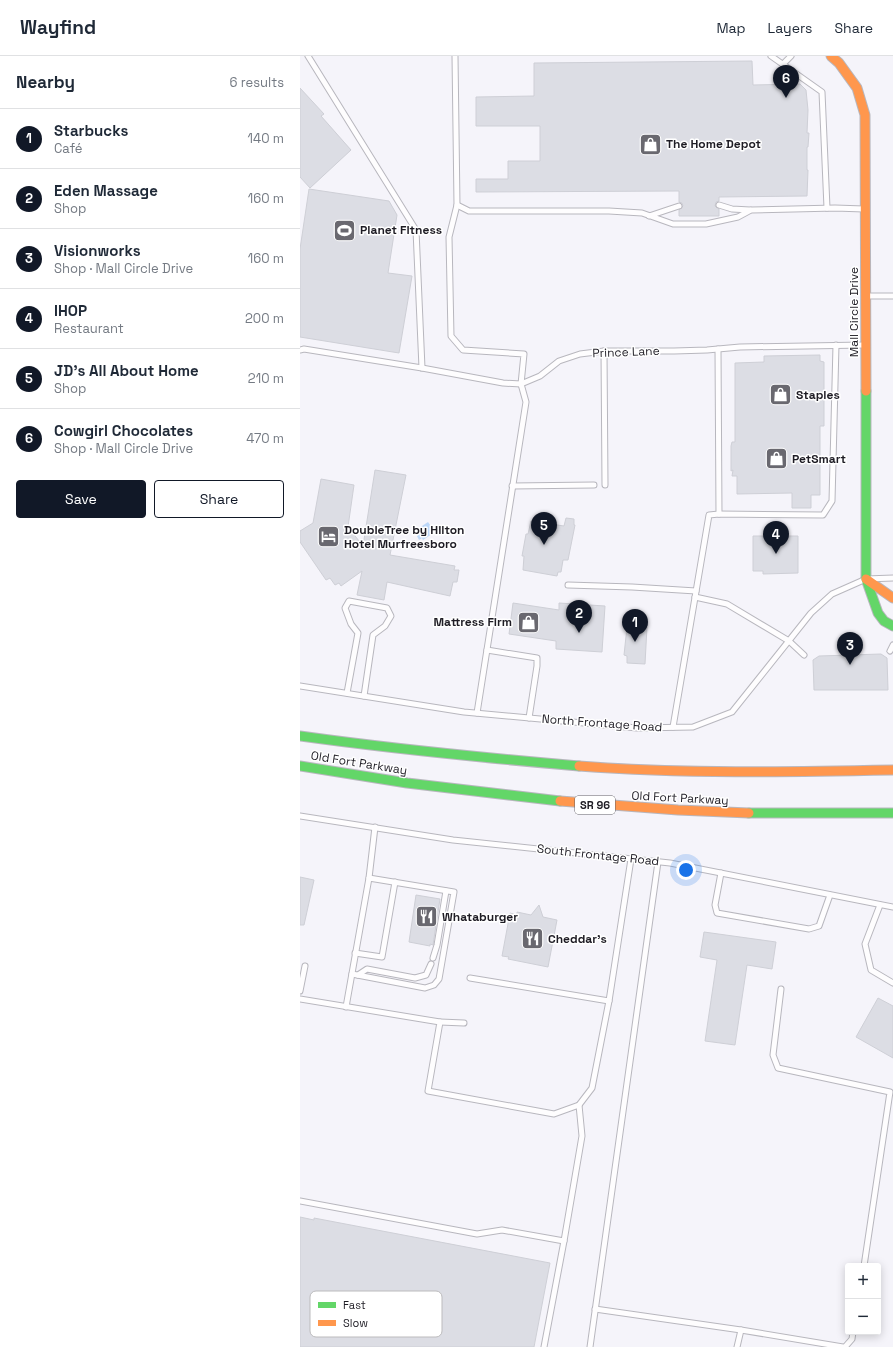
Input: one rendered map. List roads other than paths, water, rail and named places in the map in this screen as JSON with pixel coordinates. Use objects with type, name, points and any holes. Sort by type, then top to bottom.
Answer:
[{"type":"main road","name":"Mall Circle Drive","points":[[831,56],[839,63],[857,88],[865,115],[866,579],[880,616],[884,621],[893,626]]},
{"type":"main road","points":[[866,579],[893,598]]},
{"type":"main road","name":"Old Fort Parkway","points":[[300,736],[484,758],[629,770],[772,772],[893,770]]},
{"type":"main road","name":"Old Fort Parkway","points":[[300,766],[364,777],[481,793],[595,805],[734,813],[893,813]]},
{"type":"lane","points":[[308,56],[416,230],[422,368]]},
{"type":"lane","points":[[455,56],[457,205],[449,237],[451,336],[463,350],[524,354],[521,384],[526,402],[476,713]]},
{"type":"lane","points":[[771,56],[822,92],[828,208]]},
{"type":"lane","points":[[783,64],[791,56]]},
{"type":"lane","points":[[457,205],[469,211],[609,211],[642,213],[674,224],[706,224],[738,217],[751,210]]},
{"type":"lane","points":[[719,205],[732,209],[751,210],[828,208],[865,209]]},
{"type":"lane","points":[[648,216],[679,206]]},
{"type":"lane","points":[[866,296],[893,296]]},
{"type":"lane","points":[[673,727],[709,515],[823,515],[832,501],[836,345]]},
{"type":"lane","name":"Prince Lane","points":[[300,350],[304,349],[422,368],[502,383],[521,384],[540,376],[559,361],[580,354],[604,351],[674,351],[740,347],[866,345]]},
{"type":"lane","points":[[718,349],[719,514]]},
{"type":"lane","points":[[604,351],[605,485]]},
{"type":"lane","points":[[512,486],[594,485]]},
{"type":"lane","name":"North Frontage Road","points":[[300,686],[476,713],[637,728],[693,727],[732,712],[811,613],[832,594],[866,579],[893,578]]},
{"type":"lane","points":[[568,585],[696,591]]},
{"type":"lane","points":[[695,597],[727,604],[789,641],[804,655]]},
{"type":"lane","points":[[347,693],[358,633],[351,624],[346,608],[349,601],[386,608],[391,616],[385,626],[373,635],[364,696]]},
{"type":"lane","points":[[890,651],[893,645]]},
{"type":"lane","points":[[487,650],[537,658],[529,718]]},
{"type":"lane","name":"South Frontage Road","points":[[300,816],[453,840],[658,862],[893,907]]},
{"type":"lane","points":[[346,1007],[355,975],[355,953],[369,878],[375,827]]},
{"type":"lane","points":[[440,1022],[428,1092],[554,1114],[579,1105],[592,1088],[609,1001],[632,859]]},
{"type":"lane","points":[[590,1347],[658,862]]},
{"type":"lane","points":[[721,873],[715,905],[717,913],[809,930],[819,926],[830,895]]},
{"type":"lane","points":[[355,975],[425,988],[434,985],[439,979],[454,892],[369,878]]},
{"type":"lane","points":[[355,953],[382,957],[395,882]]},
{"type":"lane","points":[[433,958],[437,945],[446,891]]},
{"type":"lane","points":[[880,905],[865,944],[871,970],[893,983]]},
{"type":"lane","points":[[355,975],[367,969],[415,978],[426,975],[431,964]]},
{"type":"lane","points":[[300,991],[305,966]]},
{"type":"lane","points":[[470,978],[609,1001]]},
{"type":"lane","points":[[781,989],[773,1055],[778,1068],[890,1092],[864,1263]]},
{"type":"lane","points":[[300,999],[440,1022],[464,1023]]},
{"type":"lane","points":[[544,1347],[582,1136],[579,1105]]},
{"type":"lane","points":[[300,1201],[477,1234],[502,1230],[564,1241]]},
{"type":"lane","points":[[595,1309],[741,1330],[844,1347],[852,1339],[853,1335]]},
{"type":"lane","points":[[736,1347],[741,1330]]},
{"type":"water","points":[[428,522],[435,532],[423,540],[422,538],[419,540],[417,536],[419,534],[416,530]]},
{"type":"place","name":"Cowgirl Chocolates","points":[[786,98]]},
{"type":"place","name":"The Home Depot","points":[[651,144]]},
{"type":"place","name":"Planet Fitness","points":[[345,230]]},
{"type":"place","name":"Staples","points":[[780,395]]},
{"type":"place","name":"PetSmart","points":[[776,459]]},
{"type":"place","name":"DoubleTree by Hilton Hotel Murfreesboro","points":[[328,537]]},
{"type":"place","name":"JD's All About Home","points":[[544,545]]},
{"type":"place","name":"IHOP","points":[[776,554]]},
{"type":"place","name":"Mattress Firm","points":[[528,622]]},
{"type":"place","name":"Eden Massage","points":[[579,633]]},
{"type":"place","name":"Starbucks","points":[[635,642]]},
{"type":"place","name":"Visionworks","points":[[850,665]]},
{"type":"place","name":"Whataburger","points":[[426,917]]},
{"type":"place","name":"Cheddar's","points":[[533,939]]}]
